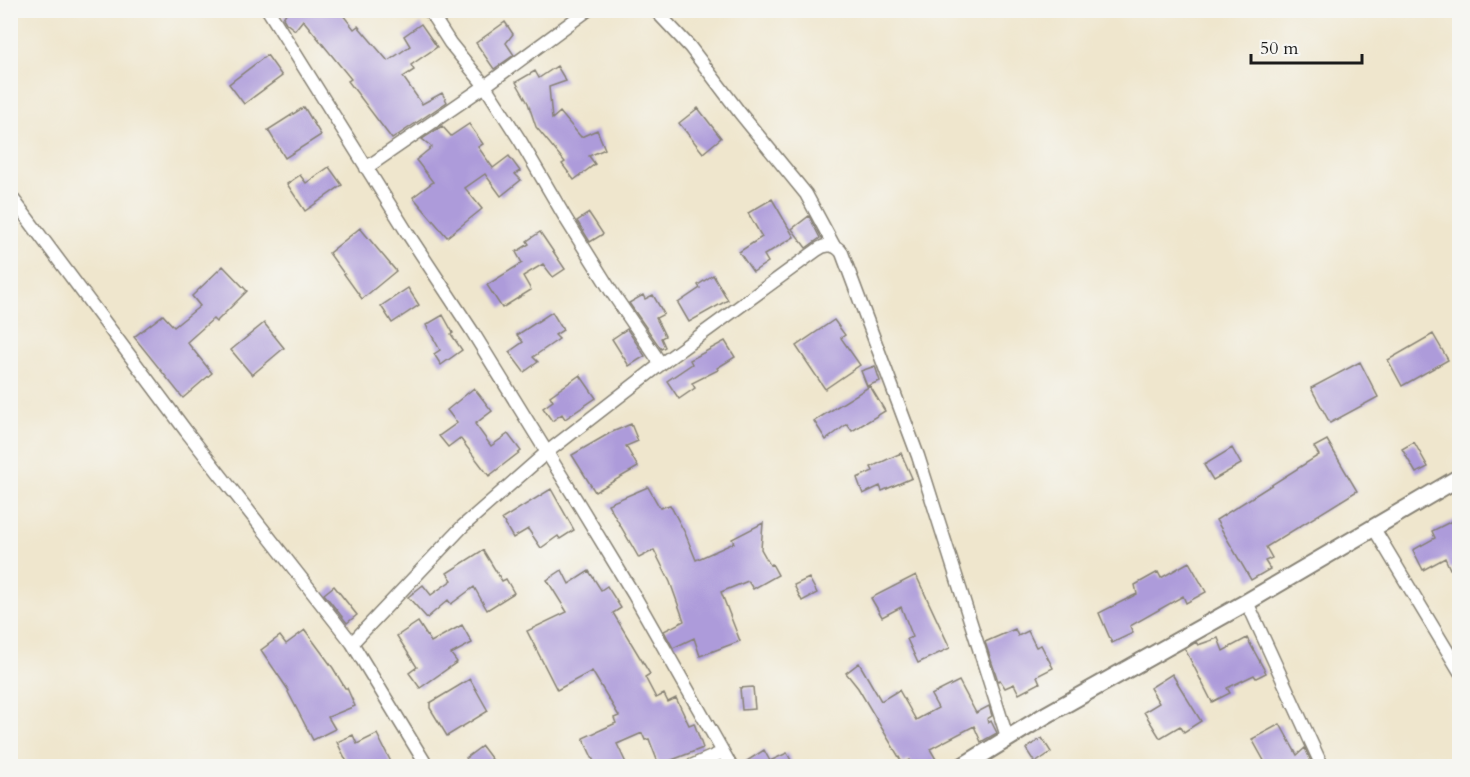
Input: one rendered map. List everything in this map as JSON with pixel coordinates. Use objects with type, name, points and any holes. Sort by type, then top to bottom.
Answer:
[{"type":"street","points":[[268,10],[366,168],[472,331],[634,596],[731,766]]},
{"type":"street","points":[[429,10],[450,43],[485,86],[611,291],[661,364]]},
{"type":"street","points":[[366,168],[485,86],[588,10]]},
{"type":"street","points":[[655,10],[690,47],[806,194],[834,246],[842,253],[918,456],[1008,740]]},
{"type":"street","points":[[10,195],[186,431],[352,643],[427,766]]},
{"type":"street","points":[[352,643],[463,526],[546,453],[661,364],[821,247],[834,246]]},
{"type":"street","points":[[963,766],[1046,715],[1247,602],[1460,477]]},
{"type":"street","points":[[1372,527],[1460,672]]},
{"type":"street","points":[[1247,602],[1322,766]]},
{"type":"street","points":[[690,766],[723,752]]},
{"type":"building","points":[[288,10],[339,10],[354,29],[358,26],[388,61],[410,46],[404,36],[421,24],[437,47],[411,65],[414,70],[403,77],[422,104],[442,93],[447,102],[392,139],[348,81],[351,79],[303,20],[295,30],[286,23],[283,18]]},
{"type":"building","points":[[505,22],[513,34],[506,43],[514,55],[494,69],[476,43]]},
{"type":"building","points":[[267,55],[282,76],[244,104],[229,84]]},
{"type":"building","points":[[557,66],[566,81],[549,87],[552,119],[560,112],[581,137],[597,130],[605,149],[589,156],[595,164],[574,180],[562,164],[565,162],[536,127],[528,103],[516,82],[535,71],[539,78]]},
{"type":"building","points":[[304,107],[321,135],[285,158],[268,130]]},
{"type":"building","points":[[698,108],[721,138],[703,153],[679,123]]},
{"type":"building","points":[[469,124],[483,144],[478,147],[493,168],[509,156],[520,171],[515,174],[521,180],[501,196],[485,174],[465,188],[482,209],[447,237],[413,197],[433,182],[416,160],[432,147],[422,139],[442,126],[451,136]]},
{"type":"building","points":[[329,167],[342,185],[305,211],[287,184],[300,175],[306,183]]},
{"type":"building","points":[[772,199],[794,237],[764,255],[768,262],[753,272],[739,252],[762,237],[748,213]]},
{"type":"building","points":[[589,213],[603,234],[590,242],[577,221]]},
{"type":"building","points":[[809,216],[820,238],[806,248],[792,229]]},
{"type":"building","points":[[360,228],[396,271],[362,299],[329,253]]},
{"type":"building","points":[[540,232],[565,269],[553,277],[543,264],[523,276],[531,290],[502,308],[487,285],[522,263],[516,252],[529,244],[527,241]]},
{"type":"building","points":[[223,266],[247,291],[216,322],[213,319],[187,342],[212,373],[183,398],[134,337],[163,315],[174,327],[200,306],[192,296]]},
{"type":"building","points":[[713,275],[728,300],[689,322],[678,303],[700,288],[698,285]]},
{"type":"building","points":[[408,288],[419,305],[392,323],[381,306]]},
{"type":"building","points":[[643,295],[645,299],[653,295],[664,314],[656,318],[665,336],[661,338],[665,347],[661,349],[629,303]]},
{"type":"building","points":[[552,312],[563,330],[555,335],[559,339],[533,357],[538,362],[524,372],[509,352],[523,342],[517,335]]},
{"type":"building","points":[[443,315],[453,333],[451,334],[462,350],[441,365],[434,354],[440,350],[426,325]]},
{"type":"building","points":[[834,320],[845,335],[841,338],[860,365],[825,389],[796,346]]},
{"type":"building","points":[[264,323],[284,348],[252,375],[231,350]]},
{"type":"building","points":[[627,329],[645,356],[629,366],[612,339]]},
{"type":"building","points":[[1433,334],[1448,360],[1402,386],[1388,360]]},
{"type":"building","points":[[725,341],[735,357],[717,368],[718,370],[692,383],[695,388],[679,399],[667,381],[692,364],[690,360]]},
{"type":"building","points":[[1360,362],[1378,397],[1330,423],[1311,388]]},
{"type":"building","points":[[875,366],[880,381],[867,386],[861,371]]},
{"type":"building","points":[[580,375],[596,398],[565,419],[562,414],[552,421],[543,408],[553,401],[550,396]]},
{"type":"building","points":[[870,386],[885,411],[852,431],[847,424],[826,440],[814,421]]},
{"type":"building","points":[[474,388],[492,411],[475,424],[491,446],[508,434],[521,451],[489,476],[460,438],[448,447],[439,436],[457,423],[447,410]]},
{"type":"building","points":[[631,424],[638,441],[626,446],[638,467],[595,492],[572,455],[610,433]]},
{"type":"building","points":[[1327,440],[1357,491],[1266,547],[1272,558],[1265,561],[1270,569],[1251,580],[1216,520],[1319,455],[1314,447]]},
{"type":"building","points":[[1414,442],[1428,467],[1416,473],[1402,449]]},
{"type":"building","points":[[1232,448],[1241,464],[1213,480],[1204,465]]},
{"type":"building","points":[[901,453],[912,478],[882,491],[880,486],[863,494],[857,478],[873,471],[871,467]]},
{"type":"building","points":[[648,487],[660,508],[670,505],[696,560],[734,543],[732,539],[763,523],[761,549],[778,575],[753,589],[748,581],[721,592],[740,641],[700,656],[694,638],[673,648],[664,631],[684,621],[670,582],[654,550],[639,558],[608,504]]},
{"type":"building","points":[[551,489],[574,530],[560,539],[558,536],[541,548],[528,529],[513,538],[502,519]]},
{"type":"building","points":[[1454,520],[1460,528],[1460,564],[1450,569],[1445,558],[1423,570],[1413,550],[1435,538],[1432,531]]},
{"type":"building","points":[[483,550],[502,581],[506,579],[514,593],[487,610],[474,587],[451,604],[448,600],[427,618],[408,597],[423,585],[431,595],[452,580],[447,573]]},
{"type":"building","points":[[1189,562],[1206,592],[1186,603],[1183,596],[1130,626],[1133,633],[1112,643],[1099,613],[1137,594],[1135,585],[1158,572],[1161,578]]},
{"type":"building","points":[[562,570],[569,584],[589,571],[601,590],[607,586],[621,608],[613,613],[650,674],[645,677],[656,698],[664,694],[668,702],[676,698],[689,725],[694,723],[703,748],[659,765],[649,739],[645,740],[642,733],[617,744],[626,763],[618,766],[596,766],[583,738],[616,723],[614,718],[619,716],[592,671],[557,690],[527,631],[567,612],[547,580]]},
{"type":"building","points":[[916,575],[950,648],[918,663],[907,639],[913,637],[901,607],[882,617],[871,598]]},
{"type":"building","points":[[809,578],[817,593],[802,601],[794,585]]},
{"type":"building","points":[[334,586],[357,615],[347,623],[324,594]]},
{"type":"building","points":[[418,622],[431,642],[462,625],[472,643],[451,654],[457,662],[420,688],[409,673],[417,667],[397,636]]},
{"type":"building","points":[[1015,629],[1018,636],[1028,631],[1036,647],[1041,645],[1053,668],[1037,676],[1040,683],[1019,694],[1014,684],[1005,688],[1000,680],[998,681],[985,642]]},
{"type":"building","points":[[305,630],[347,688],[355,706],[328,717],[335,729],[313,740],[289,691],[261,650],[280,636],[286,644]]},
{"type":"building","points":[[1218,638],[1223,651],[1247,638],[1266,673],[1256,678],[1254,675],[1227,688],[1230,693],[1212,702],[1185,649],[1196,642],[1198,645]]},
{"type":"building","points":[[859,663],[881,701],[899,690],[916,720],[938,708],[931,695],[959,681],[976,713],[989,706],[992,716],[987,719],[988,723],[991,721],[997,733],[981,742],[974,726],[930,749],[937,761],[927,766],[913,766],[909,760],[903,764],[858,688],[846,673]]},
{"type":"building","points":[[1172,674],[1201,721],[1184,732],[1180,726],[1160,738],[1144,712],[1159,703],[1150,688]]},
{"type":"building","points":[[470,679],[488,711],[447,736],[430,708],[430,703]]},
{"type":"building","points":[[753,687],[755,709],[742,710],[740,688]]},
{"type":"building","points":[[1280,724],[1297,755],[1305,748],[1313,766],[1267,766],[1252,739]]},
{"type":"building","points":[[377,734],[393,766],[349,766],[337,742],[353,735],[357,744]]},
{"type":"building","points":[[1042,738],[1051,752],[1035,763],[1026,749]]},
{"type":"building","points":[[482,746],[497,766],[472,766],[466,758]]},
{"type":"building","points":[[764,750],[770,761],[787,753],[794,766],[739,766]]}]
